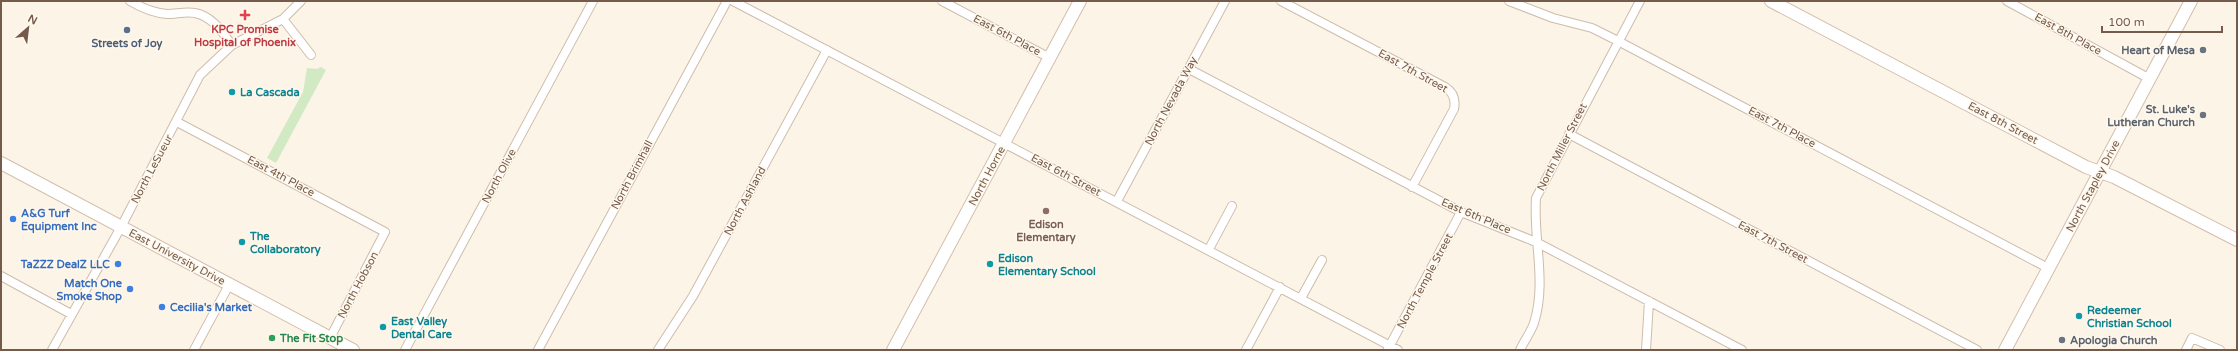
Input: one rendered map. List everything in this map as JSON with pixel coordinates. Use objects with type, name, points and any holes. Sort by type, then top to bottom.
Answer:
[{"type":"street","points":[[130,1],[153,11],[166,14],[196,13],[208,19],[221,30],[232,45]]},
{"type":"street","name":"North LeSueur","points":[[52,350],[121,227],[177,122],[200,75],[232,45],[284,19],[301,1]]},
{"type":"street","name":"North Olive","points":[[405,350],[593,1]]},
{"type":"street","name":"North Brimhall","points":[[538,350],[727,1]]},
{"type":"street","name":"East 6th Street","points":[[733,1],[1209,249],[1301,298],[1389,348],[1398,350]]},
{"type":"street","name":"East 6th Place","points":[[942,1],[1050,58]]},
{"type":"street","name":"North Horne","points":[[893,350],[1080,1]]},
{"type":"street","name":"North Nevada Way","points":[[1117,201],[1226,1]]},
{"type":"street","name":"East 7th Street","points":[[1281,1],[1445,87],[1452,93],[1455,101],[1454,109],[1412,187]]},
{"type":"street","name":"East 7th Place","points":[[1509,1],[1553,18],[1592,28],[2048,268]]},
{"type":"street","name":"North Miller Street","points":[[1520,350],[1534,324],[1541,276],[1534,220],[1536,198],[1640,1]]},
{"type":"street","name":"East 8th Street","points":[[1771,1],[2086,167],[2114,177],[2237,240]]},
{"type":"street","name":"East 8th Place","points":[[2007,1],[2150,79]]},
{"type":"street","name":"North Stapley Drive","points":[[2005,350],[2191,1]]},
{"type":"street","points":[[284,19],[311,55]]},
{"type":"street","name":"North Ashland","points":[[658,350],[693,296],[827,50]]},
{"type":"street","name":"East 6th Place","points":[[1189,69],[1461,212],[1536,242],[1742,350]]},
{"type":"street","name":"East 4th Place","points":[[177,122],[385,232]]},
{"type":"street","name":"East 7th Street","points":[[1569,134],[1977,350]]},
{"type":"street","name":"East University Drive","points":[[1,163],[330,338],[339,347],[353,350]]},
{"type":"street","points":[[1209,249],[1232,206]]},
{"type":"street","name":"North Temple Street","points":[[1389,348],[1461,212]]},
{"type":"street","name":"North Hobson","points":[[330,338],[385,232]]},
{"type":"street","points":[[1301,298],[1322,260]]},
{"type":"street","points":[[1,276],[71,314]]},
{"type":"street","points":[[194,350],[229,285]]},
{"type":"street","points":[[1246,350],[1280,287]]},
{"type":"street","points":[[1646,350],[1649,301]]},
{"type":"street","points":[[2186,350],[2192,338],[2220,350]]},
{"type":"green space","points":[[321,67],[326,70],[276,163],[267,158],[303,92],[307,68],[317,69]]},
{"type":"place","name":"KPC Promise Hospital of Phoenix","points":[[245,15]]},
{"type":"place","name":"Streets of Joy","points":[[127,30]]},
{"type":"place","name":"Heart of Mesa","points":[[2203,50]]},
{"type":"place","name":"La Cascada","points":[[232,92]]},
{"type":"place","name":"St. Luke's Lutheran Church","points":[[2203,115]]},
{"type":"place","name":"Edison Elementary","points":[[1046,211]]},
{"type":"place","name":"A&G Turf Equipment Inc","points":[[13,219]]},
{"type":"place","name":"The Collaboratory","points":[[242,242]]},
{"type":"place","name":"TaZZZ DealZ LLC","points":[[118,264]]},
{"type":"place","name":"Edison Elementary School","points":[[990,264]]},
{"type":"place","name":"Match One Smoke Shop","points":[[130,289]]},
{"type":"place","name":"Cecilia's Market","points":[[162,307]]},
{"type":"place","name":"Redeemer Christian School","points":[[2079,316]]},
{"type":"place","name":"East Valley Dental Care","points":[[383,327]]},
{"type":"place","name":"The Fit Stop","points":[[272,338]]},
{"type":"place","name":"Apologia Church","points":[[2062,340]]}]
